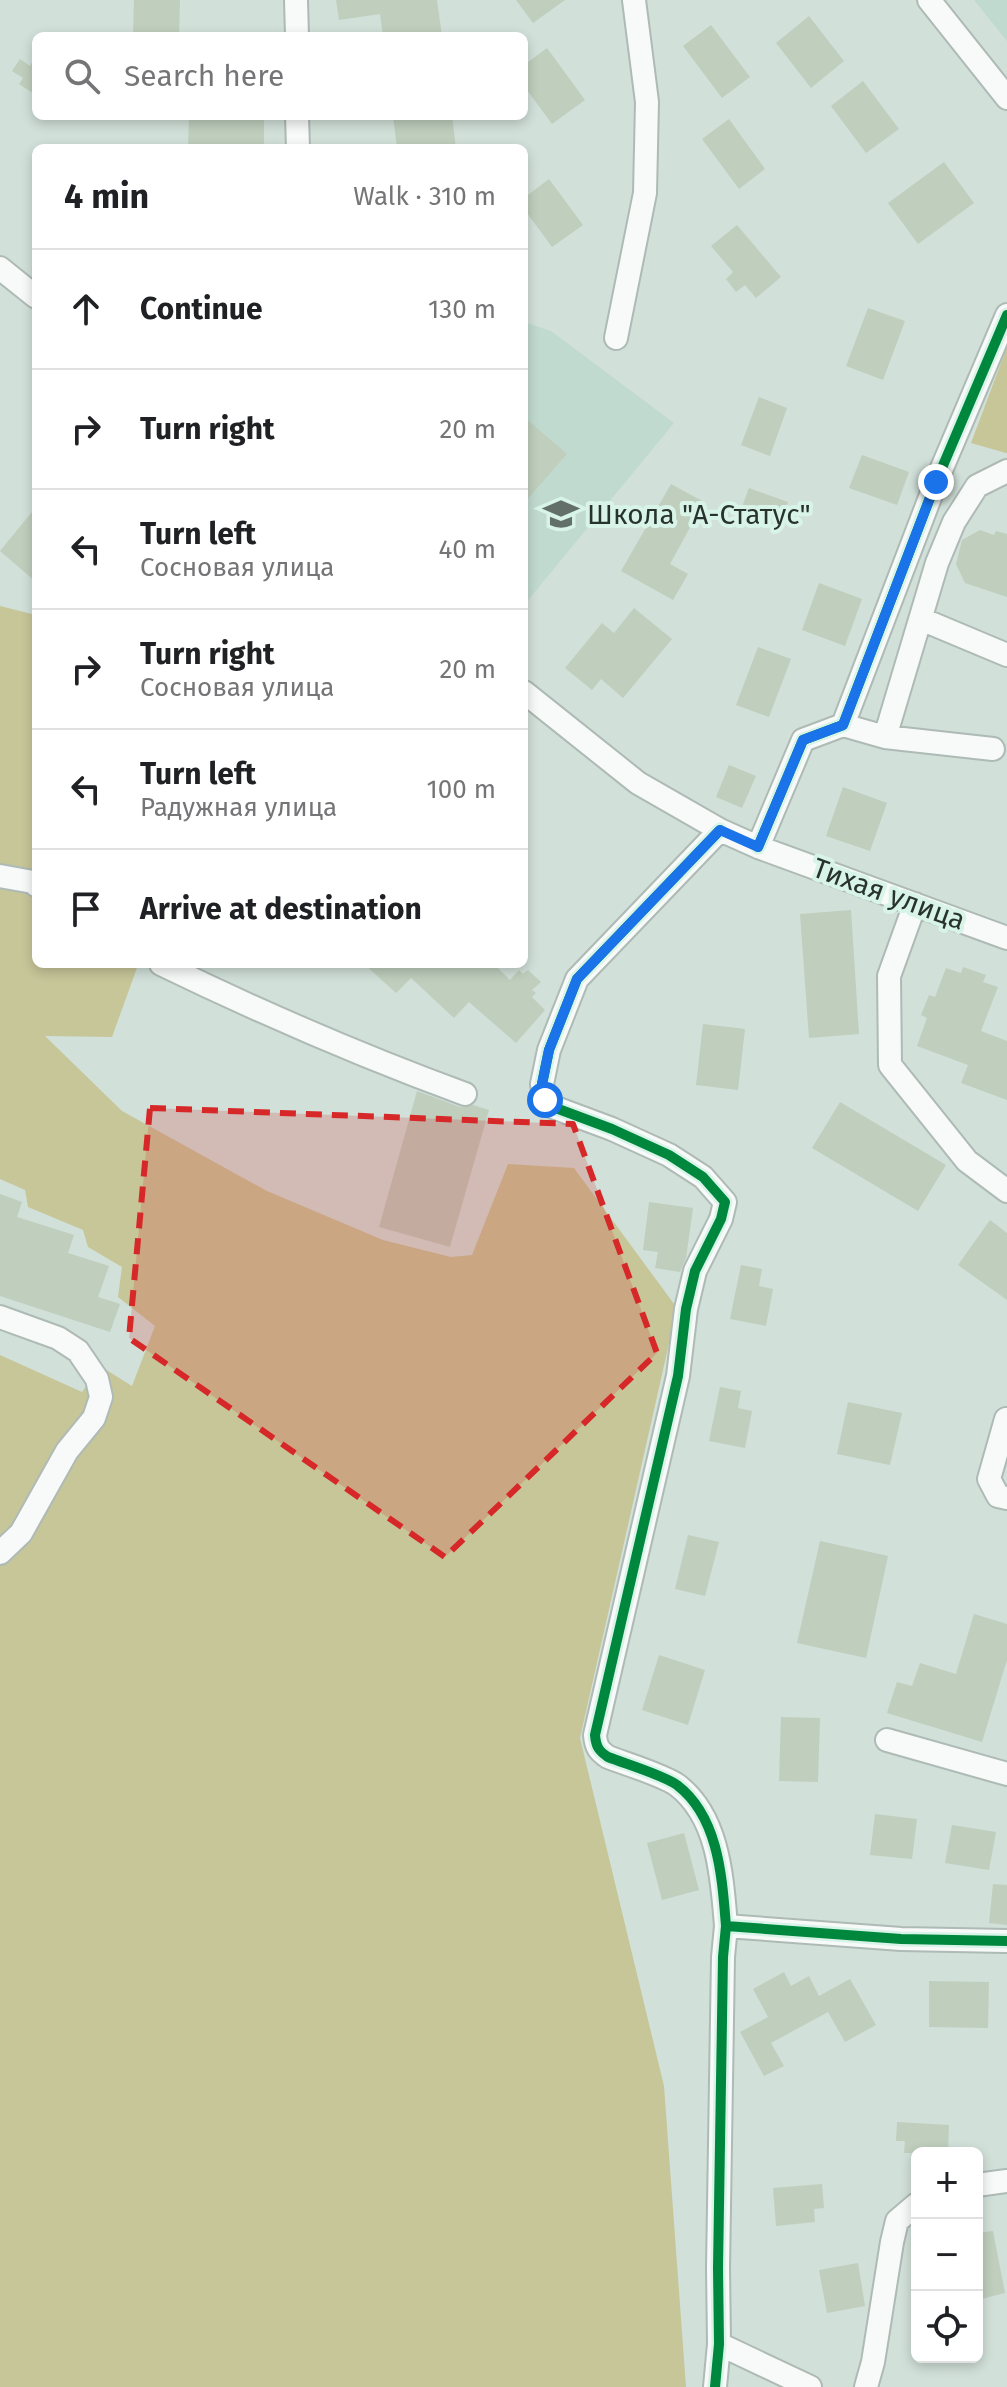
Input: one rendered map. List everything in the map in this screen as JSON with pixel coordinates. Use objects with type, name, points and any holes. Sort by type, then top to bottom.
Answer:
[{"type":"street","points":[[296,0],[297,32]]},
{"type":"street","points":[[616,338],[645,193],[647,102],[634,0]]},
{"type":"street","points":[[929,0],[1007,98]]},
{"type":"street","points":[[297,120],[298,144]]},
{"type":"street","points":[[0,268],[32,294]]},
{"type":"street","points":[[843,725],[936,482],[1007,315]]},
{"type":"street","points":[[885,737],[937,563],[954,522],[977,486],[1007,471]]},
{"type":"street","points":[[921,619],[1007,655]]},
{"type":"street","name":"Тихая улица","points":[[528,695],[638,783],[720,830],[1007,938]]},
{"type":"street","points":[[764,849],[803,740],[843,725],[885,737],[993,749]]},
{"type":"street","points":[[715,2387],[719,2344],[722,1988],[726,1926],[721,1873],[705,1819],[676,1785],[608,1757],[596,1745],[595,1735],[678,1376],[686,1309],[695,1271],[721,1219],[725,1202],[703,1177],[669,1155],[553,1107],[545,1100],[542,1084],[549,1050],[577,979],[720,830]]},
{"type":"street","points":[[0,876],[32,882]]},
{"type":"street","points":[[915,904],[889,976],[890,1065],[967,1161],[1007,1191]]},
{"type":"street","points":[[169,968],[240,1003],[352,1051],[465,1094]]},
{"type":"street","points":[[0,1317],[58,1338],[78,1351],[97,1379],[101,1397],[94,1418],[67,1451],[21,1533],[0,1553]]},
{"type":"street","points":[[1006,1419],[989,1479],[998,1496],[1007,1498]]},
{"type":"street","points":[[887,1740],[1007,1774]]},
{"type":"street","points":[[726,1926],[901,1939],[1007,1941]]},
{"type":"street","points":[[983,2184],[1007,2181]]},
{"type":"street","points":[[866,2387],[897,2221],[911,2209]]},
{"type":"street","points":[[719,2344],[810,2387]]},
{"type":"highlighted area","points":[[150,1108],[573,1124],[657,1353],[445,1557],[129,1338]]},
{"type":"shaded area","points":[[974,0],[1007,0],[1007,41]]},
{"type":"shaded area","name":"Школа \"А-Статус\"","points":[[528,323],[551,331],[674,423],[528,600]]},
{"type":"green space","points":[[1007,347],[1007,453],[1006,453],[971,443]]},
{"type":"green space","points":[[0,606],[32,614],[32,968],[137,968],[112,1037],[45,1036],[122,1111],[267,1191],[383,1240],[451,1257],[472,1255],[508,1164],[574,1168],[677,1308],[580,1738],[664,2086],[686,2387],[0,2387],[0,1355],[82,1392],[100,1366],[132,1386],[155,1326],[118,1297],[122,1267],[88,1247],[83,1230],[28,1207],[25,1190],[0,1179]]},
{"type":"building","points":[[134,0],[180,0],[179,32],[133,32]]},
{"type":"building","points":[[336,0],[437,0],[441,32],[382,32],[380,14],[339,20]]},
{"type":"building","points":[[516,0],[565,0],[533,23]]},
{"type":"building","points":[[809,16],[844,61],[811,88],[776,43]]},
{"type":"building","points":[[711,25],[750,77],[722,98],[683,46]]},
{"type":"building","points":[[547,48],[585,100],[552,124],[528,91],[528,62]]},
{"type":"building","points":[[20,59],[30,66],[32,63],[32,92],[19,84],[23,78],[12,71]]},
{"type":"building","points":[[863,81],[899,129],[866,153],[831,106]]},
{"type":"building","points":[[729,119],[765,169],[739,189],[702,139]]},
{"type":"building","points":[[189,120],[264,120],[264,144],[188,144]]},
{"type":"building","points":[[394,120],[452,120],[456,144],[396,144]]},
{"type":"building","points":[[944,162],[974,203],[918,244],[888,203]]},
{"type":"building","points":[[549,179],[583,225],[552,247],[528,214],[528,195]]},
{"type":"building","points":[[737,225],[781,277],[756,298],[745,285],[736,292],[726,279],[733,272],[711,246]]},
{"type":"building","points":[[868,308],[905,321],[883,380],[846,366]]},
{"type":"building","points":[[759,397],[787,408],[770,456],[741,445]]},
{"type":"building","points":[[528,420],[567,454],[528,498]]},
{"type":"building","points":[[862,455],[909,472],[897,505],[849,488]]},
{"type":"building","points":[[671,484],[704,502],[670,564],[688,574],[673,600],[621,571]]},
{"type":"building","points":[[749,488],[788,502],[780,521],[742,507]]},
{"type":"building","points":[[32,512],[32,579],[0,551]]},
{"type":"building","points":[[980,530],[994,535],[996,531],[1007,534],[1007,597],[965,583],[956,564],[962,540]]},
{"type":"building","points":[[819,583],[862,599],[845,646],[802,630]]},
{"type":"building","points":[[634,608],[672,639],[623,698],[601,679],[592,690],[565,668],[602,623],[614,633]]},
{"type":"building","points":[[758,647],[791,659],[769,717],[736,705]]},
{"type":"building","points":[[729,765],[756,776],[742,808],[716,797]]},
{"type":"building","points":[[843,787],[887,803],[870,851],[826,836]]},
{"type":"building","points":[[851,910],[859,1034],[809,1038],[800,914]]},
{"type":"building","points":[[963,967],[986,975],[983,982],[998,987],[981,1031],[1007,1041],[1007,1100],[961,1083],[968,1065],[917,1046],[927,1018],[921,1015],[929,995],[935,997],[946,968],[961,973]]},
{"type":"building","points":[[368,968],[498,968],[510,980],[519,970],[523,974],[528,970],[541,982],[532,990],[536,993],[532,997],[545,1010],[516,1043],[469,1002],[454,1018],[411,978],[396,993]]},
{"type":"building","points":[[703,1024],[745,1029],[738,1090],[696,1085]]},
{"type":"building","points":[[417,1091],[460,1107],[473,1105],[489,1110],[450,1247],[379,1227]]},
{"type":"building","points":[[840,1102],[946,1165],[918,1211],[812,1148]]},
{"type":"building","points":[[0,1194],[22,1202],[17,1217],[74,1235],[68,1253],[109,1266],[98,1297],[120,1304],[110,1332],[0,1296]]},
{"type":"building","points":[[649,1202],[693,1208],[686,1258],[680,1272],[655,1268],[658,1252],[643,1250]]},
{"type":"building","points":[[990,1220],[1007,1233],[1007,1300],[958,1265]]},
{"type":"building","points":[[741,1265],[762,1269],[759,1286],[773,1289],[766,1326],[730,1319]]},
{"type":"building","points":[[720,1387],[741,1391],[738,1408],[752,1411],[745,1448],[709,1441]]},
{"type":"building","points":[[848,1402],[902,1413],[890,1465],[837,1454]]},
{"type":"building","points":[[688,1535],[719,1542],[705,1596],[675,1589]]},
{"type":"building","points":[[820,1541],[888,1556],[866,1658],[797,1643]]},
{"type":"building","points":[[974,1614],[1007,1624],[1007,1660],[982,1742],[887,1713],[897,1682],[912,1686],[920,1663],[956,1674]]},
{"type":"building","points":[[659,1655],[705,1670],[688,1725],[642,1710]]},
{"type":"building","points":[[781,1717],[820,1718],[818,1782],[779,1781]]},
{"type":"building","points":[[875,1814],[917,1819],[912,1859],[870,1855]]},
{"type":"building","points":[[952,1825],[996,1832],[989,1870],[945,1863]]},
{"type":"building","points":[[684,1833],[699,1890],[662,1900],[647,1843]]},
{"type":"building","points":[[993,1884],[1007,1885],[1007,1925],[989,1923]]},
{"type":"building","points":[[784,1972],[791,1986],[809,1976],[819,1996],[850,1979],[876,2025],[845,2042],[828,2012],[771,2043],[784,2066],[764,2076],[740,2032],[768,2017],[753,1989]]},
{"type":"building","points":[[929,1981],[989,1982],[988,2028],[929,2027]]},
{"type":"building","points":[[897,2122],[949,2125],[948,2147],[911,2147],[911,2153],[904,2153],[905,2141],[896,2141]]},
{"type":"building","points":[[822,2184],[824,2208],[814,2209],[815,2222],[776,2226],[773,2188]]},
{"type":"building","points":[[993,2231],[1005,2293],[983,2298],[983,2291],[983,2232]]},
{"type":"building","points":[[858,2263],[865,2306],[827,2313],[819,2270]]},
{"type":"cycle path","points":[[758,847],[803,740],[843,725],[936,482],[1007,315]]},
{"type":"cycle path","points":[[720,830],[577,979],[549,1050],[542,1084],[545,1100],[553,1107],[669,1155],[703,1177],[725,1202],[721,1219],[695,1271],[686,1309],[678,1376],[595,1735],[597,1746],[605,1755],[677,1785],[702,1814],[716,1850],[726,1926]]},
{"type":"cycle path","points":[[715,2387],[719,2344],[723,1957],[726,1926],[901,1939],[1007,1941]]},
{"type":"place","name":"Школа \"А-Статус\"","points":[[561,514]]},
{"type":"route","points":[[545,1100],[542,1084],[549,1050],[577,979],[720,830],[758,847],[803,740],[843,725],[936,482]]}]
